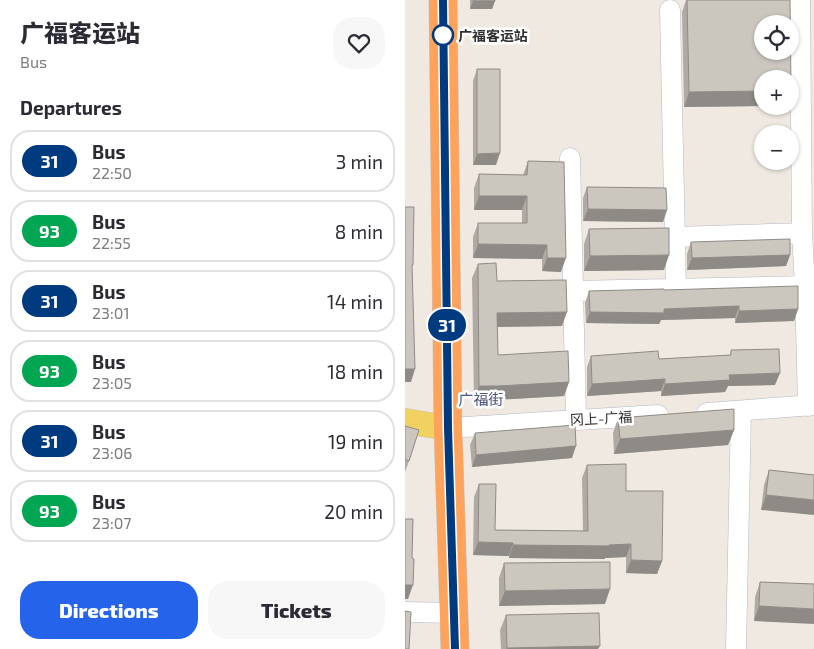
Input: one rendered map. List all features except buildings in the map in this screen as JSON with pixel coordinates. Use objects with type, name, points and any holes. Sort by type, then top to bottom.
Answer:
[{"type":"highway","points":[[443,0],[448,428],[455,649]]},
{"type":"main road","points":[[405,421],[448,428]]},
{"type":"street","points":[[800,0],[802,233],[811,406]]},
{"type":"street","points":[[671,10],[676,289]]},
{"type":"street","points":[[570,158],[576,420]]},
{"type":"street","points":[[675,237],[802,233]]},
{"type":"street","points":[[573,291],[805,286]]},
{"type":"street","name":"冈上-广福","points":[[448,428],[811,406]]},
{"type":"street","points":[[735,649],[741,411]]},
{"type":"street","points":[[405,612],[455,613]]},
{"type":"bus line","name":"31","points":[[443,0],[448,428],[455,649]]},
{"type":"place","name":"广福客运站","points":[[443,35]]},
{"type":"district","name":"广福街","points":[[481,399]]}]
